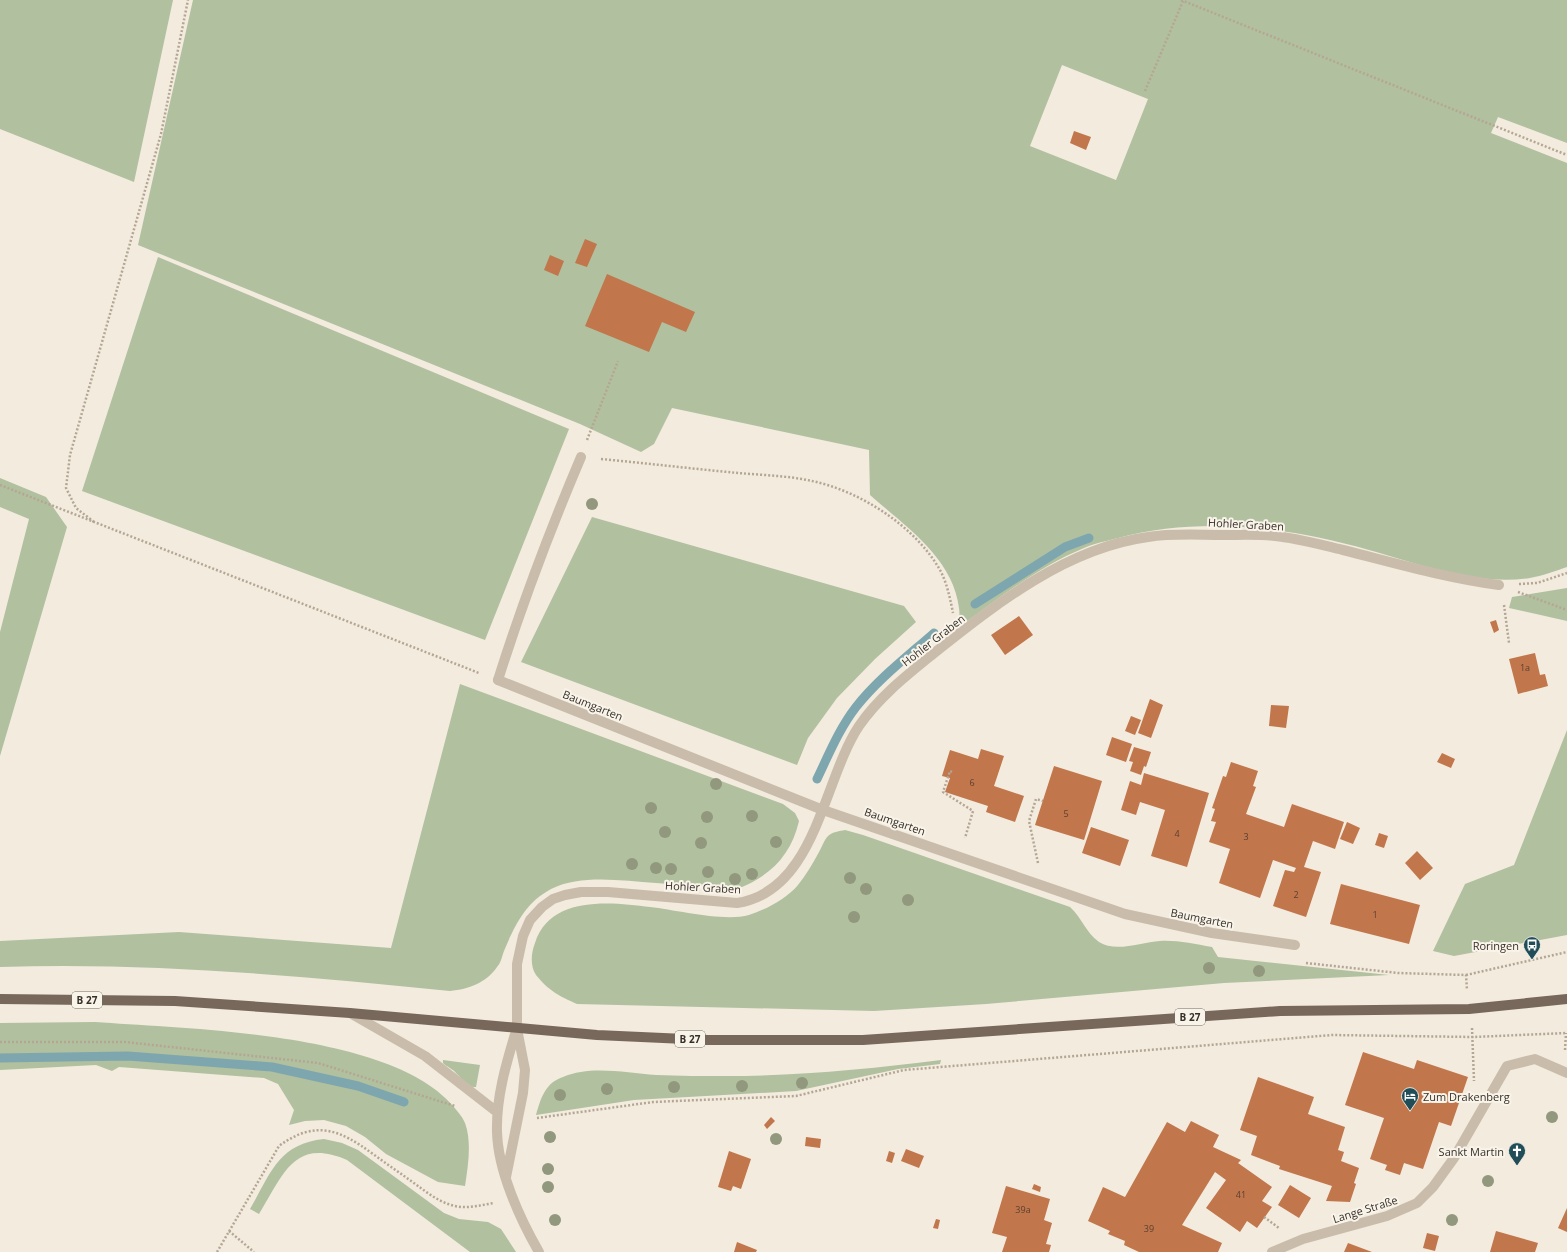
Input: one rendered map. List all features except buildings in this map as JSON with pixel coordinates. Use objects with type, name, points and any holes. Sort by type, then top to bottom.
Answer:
[{"type":"main road","name":"B 27","points":[[0,999],[175,1001],[350,1013],[517,1029],[707,1040],[863,1040],[1280,1011],[1469,1009],[1567,999]]},
{"type":"street","points":[[498,680],[515,627],[555,518],[581,457]]},
{"type":"street","name":"Hohler Graben","points":[[506,1177],[519,1115],[525,1070],[517,1029],[518,964],[522,941],[530,920],[542,907],[565,895],[581,892],[608,892],[722,902],[748,901],[764,894],[789,873],[811,837],[843,758],[858,727],[873,708],[891,689],[957,635],[1008,597],[1045,574],[1078,558],[1112,545],[1147,537],[1187,534],[1275,536],[1331,547],[1460,580],[1498,585]]},
{"type":"street","name":"Baumgarten","points":[[498,680],[822,810],[1124,914],[1212,933],[1296,945]]},
{"type":"street","points":[[350,1013],[425,1056],[497,1112]]},
{"type":"street","name":"Hohler Graben","points":[[517,1029],[506,1066],[497,1112],[497,1145],[512,1200],[539,1252]]},
{"type":"street","name":"Lange Straße","points":[[1272,1252],[1303,1239],[1387,1216],[1416,1203],[1442,1175],[1507,1066],[1535,1059],[1567,1073]]},
{"type":"path","points":[[94,522],[76,508],[66,488],[70,455],[161,134],[188,0]]},
{"type":"path","points":[[1145,91],[1182,0],[1567,155]]},
{"type":"path","points":[[589,432],[618,361]]},
{"type":"path","points":[[581,457],[812,481],[854,494],[878,507],[930,554],[941,570],[948,591],[957,635]]},
{"type":"path","points":[[0,485],[498,680]]},
{"type":"path","points":[[1498,585],[1537,584],[1567,574]]},
{"type":"path","points":[[1498,585],[1567,610]]},
{"type":"path","points":[[1498,585],[1505,608],[1509,643]]},
{"type":"path","points":[[952,772],[950,771],[943,792],[974,811],[959,856]]},
{"type":"path","points":[[1043,801],[1036,799],[1029,821],[1043,885]]},
{"type":"path","points":[[1299,962],[1398,973],[1466,975],[1567,952]]},
{"type":"path","points":[[1466,975],[1473,1037],[1474,1082],[1487,1100]]},
{"type":"path","points":[[519,1115],[535,1119],[653,1102],[796,1096],[904,1070],[1332,1035],[1473,1037],[1566,1032],[1565,1050]]},
{"type":"path","points":[[0,1042],[125,1042],[318,1063],[456,1106]]},
{"type":"path","points":[[217,1252],[280,1146],[296,1136],[315,1130],[334,1131],[343,1135],[435,1198],[454,1206],[479,1206],[512,1200]]},
{"type":"path","points":[[229,1231],[254,1252]]},
{"type":"green space","points":[[0,0],[173,0],[134,182],[0,129]]},
{"type":"green space","points":[[193,0],[1567,0],[1567,143],[1498,117],[1491,133],[1567,163],[1567,567],[1530,578],[1510,580],[1489,579],[1448,572],[1369,550],[1307,535],[1244,527],[1181,527],[1149,531],[1101,542],[1084,548],[1051,564],[1035,574],[1004,594],[959,627],[959,610],[955,590],[937,558],[912,531],[870,495],[869,450],[672,408],[654,444],[641,452],[580,424],[138,245]],"holes":[[[1062,65],[1148,99],[1116,180],[1030,146]]]},
{"type":"green space","points":[[158,257],[569,429],[485,640],[82,491]]},
{"type":"green space","points":[[0,478],[46,497],[67,527],[0,756],[0,632],[29,519],[0,507]]},
{"type":"green space","points":[[592,517],[904,606],[916,622],[875,659],[837,698],[808,738],[797,765],[521,662]]},
{"type":"green space","points":[[1567,588],[1567,621],[1509,608],[1512,597]]},
{"type":"green space","points":[[460,684],[783,804],[795,813],[799,821],[790,845],[777,864],[769,871],[749,884],[737,889],[630,881],[589,880],[563,884],[551,889],[534,901],[522,916],[512,932],[500,964],[493,973],[470,987],[457,990],[450,991],[282,975],[169,968],[56,966],[0,967],[0,941],[179,932],[391,948]]},
{"type":"green space","points":[[1567,730],[1567,935],[1454,956],[1433,951],[1465,884],[1514,865]]},
{"type":"green space","points":[[845,830],[1070,907],[1099,942],[1113,947],[1160,941],[1179,942],[1212,947],[1218,957],[1389,975],[1224,983],[986,1004],[874,1011],[577,1004],[560,996],[550,989],[541,981],[534,971],[532,964],[533,951],[535,943],[543,927],[554,916],[568,909],[584,905],[618,904],[650,907],[700,915],[739,917],[749,915],[763,910],[788,895],[801,881],[827,838],[834,833]]},
{"type":"green space","points":[[95,1022],[233,1032],[286,1039],[337,1049],[384,1063],[423,1081],[453,1106],[462,1118],[467,1130],[469,1146],[465,1186],[438,1182],[386,1154],[365,1137],[346,1126],[324,1120],[305,1121],[289,1125],[294,1110],[278,1084],[264,1078],[119,1067],[112,1071],[96,1065],[0,1070],[0,1023]]},
{"type":"green space","points":[[443,1060],[480,1065],[476,1087],[467,1085],[455,1072],[443,1063]]},
{"type":"green space","points":[[941,1060],[940,1064],[898,1069],[796,1091],[634,1100],[536,1115],[542,1097],[552,1083],[574,1073],[585,1071],[609,1071],[673,1076],[753,1076],[834,1071]]},
{"type":"green space","points":[[324,1139],[342,1143],[358,1150],[444,1213],[459,1219],[488,1222],[501,1229],[516,1252],[470,1252],[347,1160],[329,1154],[314,1153],[302,1157],[292,1164],[283,1174],[259,1214],[250,1209],[271,1172],[286,1154],[296,1147],[308,1142]]},
{"type":"waterway","points":[[975,604],[1065,547],[1089,538]]},
{"type":"waterway","points":[[817,779],[839,733],[856,707],[883,677],[934,633]]},
{"type":"waterway","points":[[0,1058],[128,1056],[272,1067],[358,1086],[404,1102]]},
{"type":"place","name":"Roringen","points":[[1532,960]]},
{"type":"place","name":"Zum Drakenberg","points":[[1410,1111]]},
{"type":"place","name":"Sankt Martin","points":[[1517,1166]]}]
